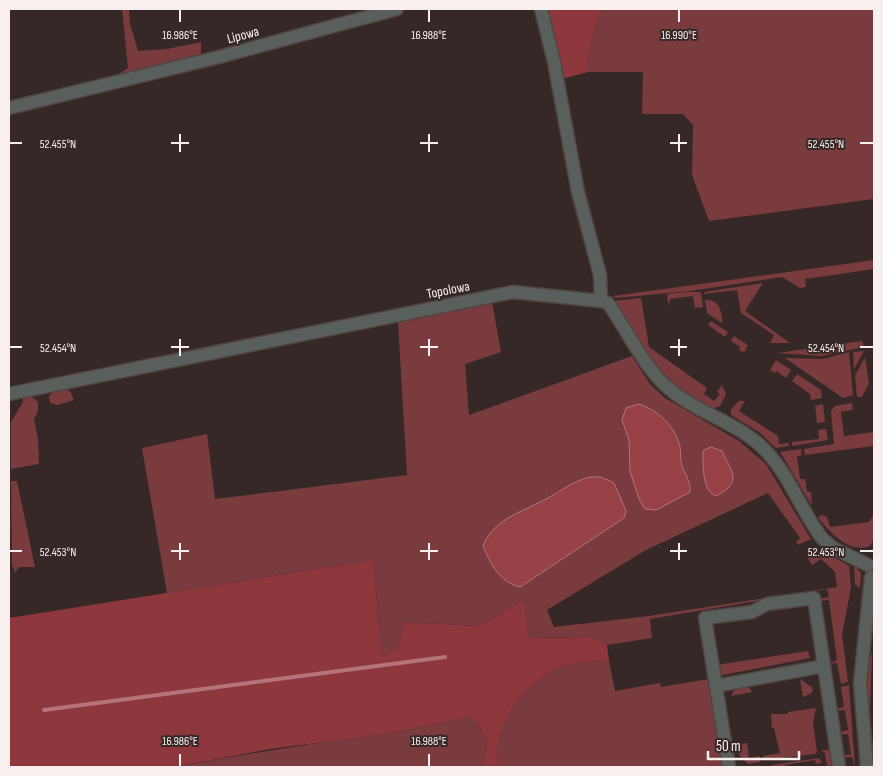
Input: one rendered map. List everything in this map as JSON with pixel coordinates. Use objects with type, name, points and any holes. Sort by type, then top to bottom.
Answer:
[{"type":"street","name":"Lipowa","points":[[9,108],[219,57],[397,9]]},
{"type":"street","points":[[541,9],[554,62],[578,192],[600,275],[601,301],[608,303],[664,385],[680,398],[740,431],[760,445],[775,462],[822,538],[833,548],[872,569],[860,683],[867,767]]},
{"type":"street","name":"Topolowa","points":[[9,394],[513,292],[601,301]]},
{"type":"street","points":[[729,767],[704,618],[752,612],[767,604],[814,598],[839,767]]},
{"type":"street","points":[[866,624],[874,606]]},
{"type":"street","points":[[716,686],[824,666]]},
{"type":"shaded area","points":[[122,9],[129,9],[130,24],[138,51],[167,49],[201,42],[201,55],[121,76],[119,74],[128,68]]},
{"type":"shaded area","points":[[546,9],[602,9],[596,22],[592,39],[588,72],[562,79]]},
{"type":"shaded area","points":[[602,9],[874,9],[874,199],[709,221],[692,175],[693,125],[683,114],[642,114],[643,72],[588,72],[592,39],[596,22]]},
{"type":"shaded area","points":[[874,260],[874,269],[805,279],[806,287],[800,288],[782,277],[690,291],[616,298],[613,296]]},
{"type":"shaded area","points":[[763,283],[745,311],[790,343],[770,343],[774,335],[741,313],[737,290],[704,294],[704,292]]},
{"type":"shaded area","points":[[701,292],[703,307],[695,308],[693,296],[670,299],[669,307],[667,294]]},
{"type":"shaded area","points":[[641,298],[649,347],[707,388],[704,394],[714,401],[720,394],[717,392],[722,385],[726,394],[720,406],[711,409],[686,396],[659,372],[613,301]]},
{"type":"shaded area","points":[[705,300],[710,300],[717,304],[721,311],[723,324],[707,313]]},
{"type":"shaded area","points":[[492,302],[501,352],[465,364],[469,415],[632,356],[650,384],[665,398],[739,441],[766,464],[811,539],[798,545],[796,542],[800,538],[768,493],[646,550],[547,610],[554,627],[649,616],[837,587],[835,572],[821,559],[812,565],[807,557],[814,551],[821,550],[849,566],[851,588],[842,634],[848,682],[841,684],[837,663],[828,664],[837,660],[829,600],[820,601],[819,599],[829,597],[827,589],[650,619],[652,638],[607,645],[590,637],[529,638],[524,600],[479,626],[403,622],[401,640],[397,648],[382,655],[373,560],[167,593],[142,448],[207,434],[215,499],[407,475],[398,322]]},
{"type":"shaded area","points":[[711,321],[728,332],[725,337],[708,325]]},
{"type":"shaded area","points":[[734,336],[748,345],[744,353],[739,350],[740,347],[731,341]]},
{"type":"shaded area","points":[[862,341],[864,347],[822,356],[777,353]]},
{"type":"shaded area","points":[[864,351],[854,369],[853,352]]},
{"type":"shaded area","points":[[849,352],[853,395],[843,398],[785,358],[823,359]]},
{"type":"shaded area","points":[[865,357],[869,383],[862,397],[857,397],[855,376]]},
{"type":"shaded area","points":[[776,360],[791,370],[786,378],[776,371],[775,373],[770,370]]},
{"type":"shaded area","points":[[797,374],[821,390],[822,398],[811,400],[810,394],[792,381]]},
{"type":"shaded area","points":[[63,388],[70,391],[74,400],[58,405],[50,403],[49,396],[56,389]]},
{"type":"shaded area","points":[[22,396],[31,396],[38,402],[38,411],[34,419],[38,439],[39,464],[11,469],[11,422],[23,402]]},
{"type":"shaded area","points":[[739,401],[745,401],[739,411],[778,436],[779,444],[789,443],[789,446],[776,448],[759,432],[731,415],[731,409]]},
{"type":"shaded area","points":[[852,403],[853,410],[841,412],[844,436],[874,432],[874,452],[873,446],[805,455],[804,449],[834,444],[831,411],[835,406]]},
{"type":"shaded area","points":[[638,404],[652,410],[670,425],[678,439],[682,466],[690,485],[690,492],[656,510],[645,509],[639,499],[630,471],[629,440],[622,420],[626,408]]},
{"type":"shaded area","points":[[823,404],[825,422],[817,423],[815,406]]},
{"type":"shaded area","points":[[826,429],[828,440],[792,446],[792,442],[819,439],[818,430]]},
{"type":"shaded area","points":[[711,447],[722,451],[733,477],[730,486],[716,496],[708,489],[703,471],[704,450]]},
{"type":"shaded area","points":[[801,449],[801,456],[797,456],[800,479],[805,479],[807,492],[811,492],[812,506],[780,452]]},
{"type":"shaded area","points":[[590,477],[601,477],[614,483],[626,511],[624,518],[520,587],[501,577],[483,546],[488,536],[511,516],[573,483]]},
{"type":"shaded area","points":[[11,481],[17,481],[35,567],[19,567],[15,573],[12,564]]},
{"type":"shaded area","points":[[874,514],[874,538],[870,546],[862,548],[840,540],[818,517],[822,515],[827,517],[830,527],[869,522]]},
{"type":"shaded area","points":[[373,560],[382,655],[394,650],[399,644],[403,622],[479,626],[524,600],[529,638],[590,637],[607,645],[609,661],[584,662],[559,668],[529,688],[513,707],[502,729],[498,746],[498,767],[483,767],[487,742],[476,721],[468,717],[376,735],[270,749],[174,767],[9,767],[9,618]]},
{"type":"shaded area","points":[[854,564],[861,573],[860,588],[855,585]]},
{"type":"shaded area","points":[[808,651],[810,658],[723,675],[720,675],[716,665]]},
{"type":"shaded area","points":[[872,652],[870,709],[874,764],[870,740],[867,691],[867,675]]},
{"type":"shaded area","points":[[609,661],[615,691],[660,683],[661,687],[709,679],[722,767],[498,767],[498,746],[502,729],[513,707],[529,688],[559,668],[584,662]]},
{"type":"shaded area","points":[[800,679],[813,688],[812,693],[803,697]]},
{"type":"shaded area","points":[[849,685],[855,767],[852,757],[843,758],[842,756],[851,754],[848,734],[839,735],[839,732],[848,730],[845,710],[835,711],[835,709],[844,707],[841,687]]},
{"type":"shaded area","points":[[749,687],[752,692],[731,696],[735,689]]},
{"type":"shaded area","points":[[816,708],[813,722],[817,752],[815,754],[763,760],[763,756],[780,753],[774,728],[772,728],[771,714],[788,714],[788,712]]},
{"type":"shaded area","points":[[468,717],[476,721],[487,742],[483,767],[174,767],[247,754]]},
{"type":"shaded area","points":[[747,743],[749,758],[760,756],[760,762],[748,764],[739,755],[741,744]]},
{"type":"shaded area","points":[[830,749],[832,767],[827,767],[825,753],[821,751]]},
{"type":"shaded area","points":[[819,758],[822,763],[816,764],[815,760],[785,765],[785,767],[772,767],[772,765]]},
{"type":"waterway","points":[[44,710],[445,657]]}]
